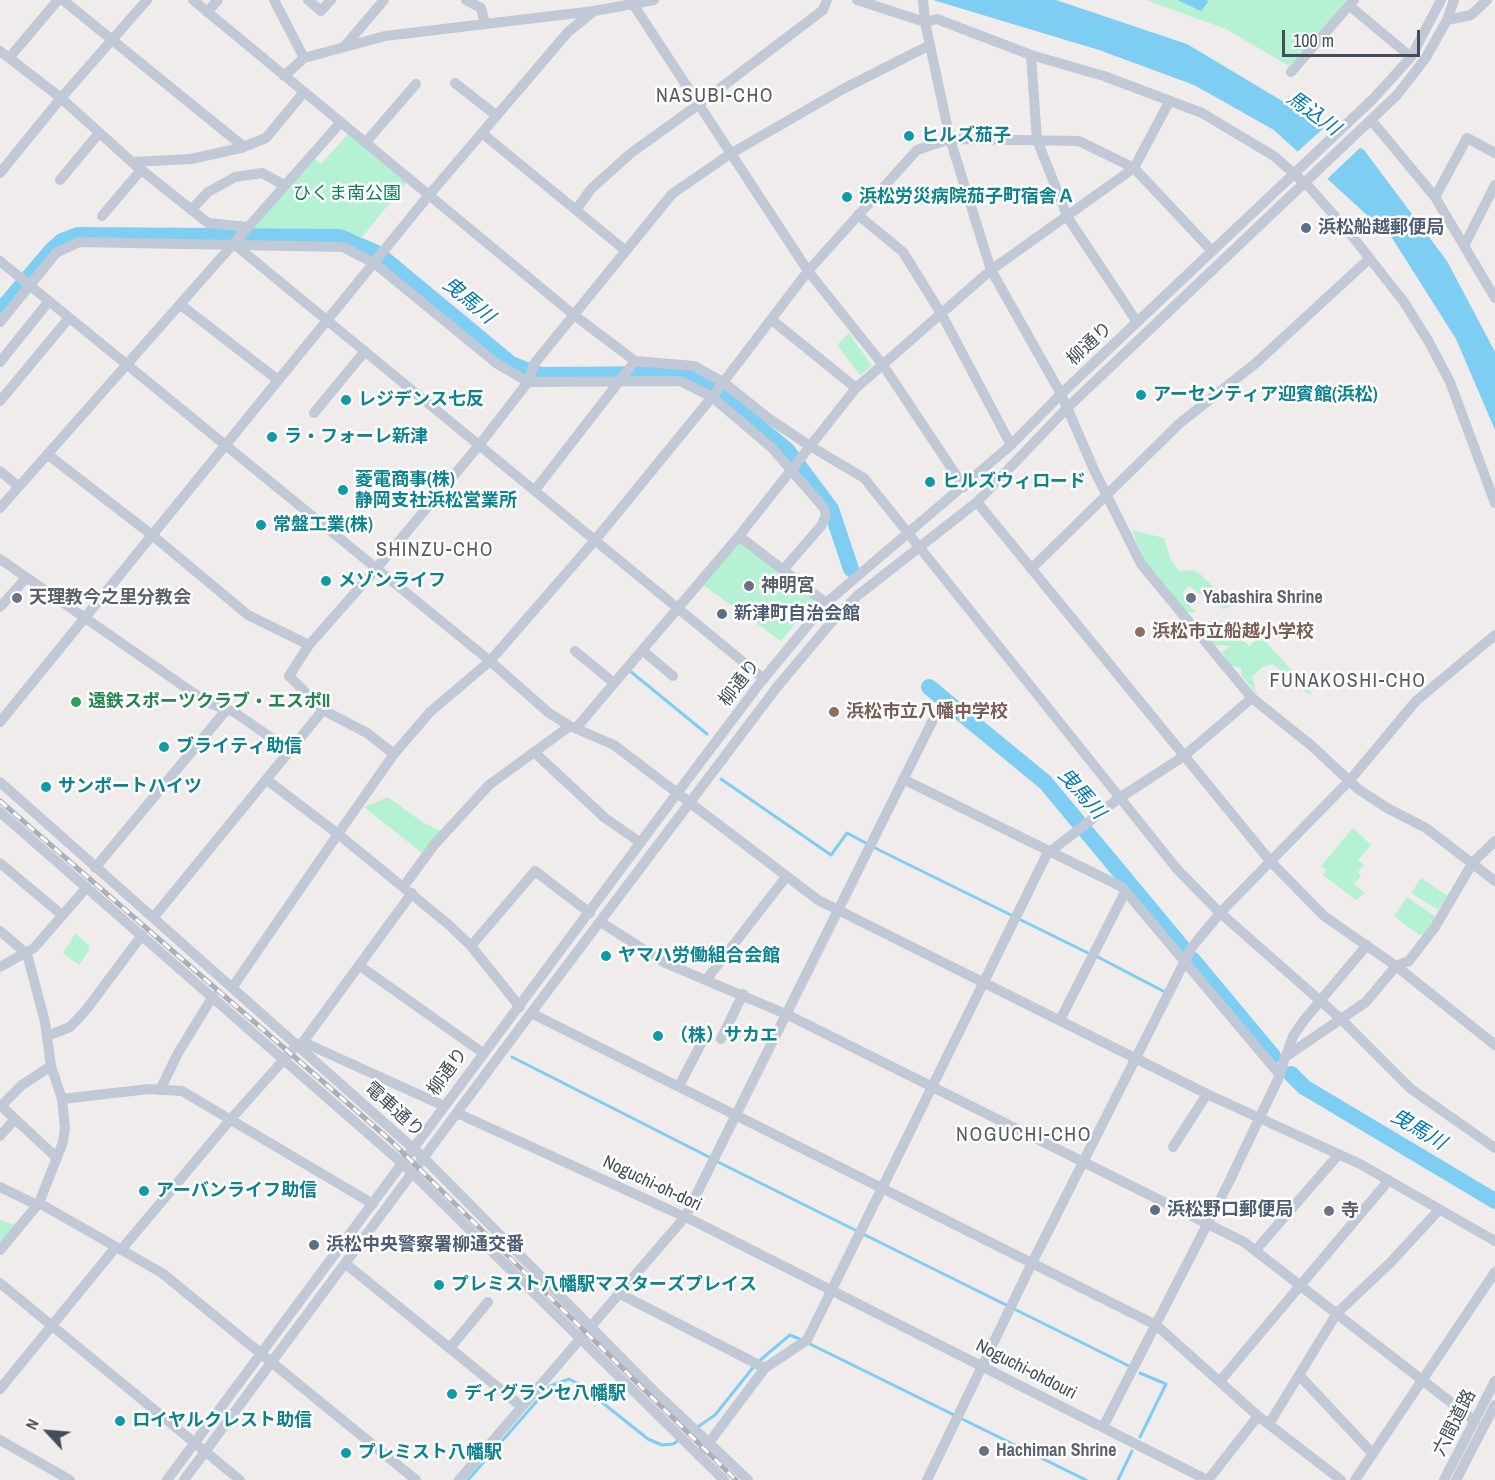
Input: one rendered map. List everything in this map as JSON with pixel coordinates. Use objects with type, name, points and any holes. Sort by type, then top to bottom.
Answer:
[{"type":"street","points":[[58,0],[5,55],[61,98],[141,170],[191,210],[208,223],[240,236],[327,320],[764,679]]},
{"type":"street","points":[[63,0],[244,147]]},
{"type":"street","points":[[0,173],[61,98],[147,0]]},
{"type":"street","points":[[193,0],[633,364],[694,366],[772,448],[794,465],[824,508],[825,515],[821,525],[783,570]]},
{"type":"street","points":[[207,12],[218,0]]},
{"type":"street","points":[[308,0],[321,11],[331,0]]},
{"type":"street","points":[[344,47],[384,0]]},
{"type":"street","points":[[466,0],[481,8],[485,24]]},
{"type":"street","points":[[284,76],[304,58],[385,36],[594,10],[654,0]]},
{"type":"street","points":[[576,210],[591,189],[631,153],[823,10],[827,0]]},
{"type":"street","points":[[857,0],[948,22],[1031,55],[1104,76],[1202,113],[1309,180],[1404,302],[1429,342],[1450,382],[1495,503]]},
{"type":"street","points":[[923,0],[950,139],[991,270],[1061,394],[1106,495],[1141,564],[1252,698],[1358,789],[1387,808],[1426,828],[1495,881]]},
{"type":"street","name":"柳通り","points":[[167,1480],[678,792],[764,679],[826,603],[1011,445],[1061,394],[1348,120],[1373,99],[1411,57],[1441,0]]},
{"type":"street","name":"柳通り","points":[[184,1480],[531,1013],[602,922],[777,687],[829,625],[857,596],[977,502],[1067,408],[1397,95],[1425,59],[1447,20],[1454,0]]},
{"type":"street","points":[[1447,20],[1471,15],[1487,0]]},
{"type":"street","points":[[276,1],[304,58]]},
{"type":"street","points":[[1291,72],[1353,3],[1411,57]]},
{"type":"street","points":[[633,4],[808,271],[883,365],[964,487]]},
{"type":"street","points":[[0,722],[429,195],[568,32],[594,10]]},
{"type":"street","points":[[394,754],[367,733],[323,710],[289,676],[309,645],[480,444],[529,380],[534,364],[672,194],[730,154],[843,89],[930,45]]},
{"type":"street","points":[[1031,55],[1037,140],[1068,218],[1137,322]]},
{"type":"street","points":[[455,83],[497,116]]},
{"type":"street","points":[[366,142],[416,84]]},
{"type":"street","points":[[132,162],[191,159],[244,147],[266,138],[304,92]]},
{"type":"street","points":[[0,1389],[51,1326],[300,1043],[360,966],[434,845],[489,785],[573,726],[614,683],[739,536],[856,388],[991,270],[1068,218],[1134,168],[1169,102]]},
{"type":"street","points":[[0,508],[341,122]]},
{"type":"street","points":[[1368,124],[1435,197],[1495,298]]},
{"type":"street","points":[[60,180],[99,133]]},
{"type":"street","points":[[483,134],[626,251]]},
{"type":"street","points":[[1435,197],[1467,138],[1495,153]]},
{"type":"street","points":[[232,988],[394,754],[430,711],[489,661],[596,539],[717,390],[808,271],[917,150],[950,139],[1079,141],[1134,168],[1212,251]]},
{"type":"street","points":[[102,216],[141,170]]},
{"type":"street","points":[[191,210],[207,192],[235,177],[262,173],[284,185]]},
{"type":"street","points":[[1465,244],[1495,185]]},
{"type":"street","points":[[858,215],[903,252],[942,315],[1011,445]]},
{"type":"street","points":[[0,322],[56,253],[79,242],[240,236],[343,247],[377,258],[496,363],[529,380],[680,381],[717,390],[768,418],[864,478],[1118,799],[1177,869],[1221,912],[1341,1020],[1411,1089],[1495,1148]]},
{"type":"street","points":[[1030,569],[1180,423],[1256,363],[1369,259]]},
{"type":"street","points":[[0,261],[489,661],[549,713],[614,745],[818,900],[1207,1094],[1339,1154],[1495,1241]]},
{"type":"street","points":[[0,362],[49,301]]},
{"type":"street","points":[[181,305],[278,380]]},
{"type":"street","points":[[0,401],[69,318]]},
{"type":"street","points":[[772,320],[856,388]]},
{"type":"street","points":[[314,413],[365,351]]},
{"type":"street","points":[[535,490],[633,364]]},
{"type":"street","points":[[47,454],[248,615],[309,645]]},
{"type":"street","points":[[0,471],[18,486]]},
{"type":"street","points":[[977,502],[1270,862],[1324,916],[1396,966],[1495,1045]]},
{"type":"street","points":[[739,536],[826,603]]},
{"type":"street","points":[[0,559],[195,694],[227,709],[289,750]]},
{"type":"street","points":[[0,607],[26,578]]},
{"type":"street","points":[[927,1480],[1032,1263],[1184,961],[1221,912],[1350,780],[1416,701],[1495,635]]},
{"type":"street","points":[[642,650],[673,676]]},
{"type":"street","points":[[575,651],[614,683]]},
{"type":"street","points":[[699,1456],[765,1368],[807,1340],[931,1084],[1047,854],[1118,799],[1184,756],[1252,698]]},
{"type":"street","points":[[459,1480],[685,1217],[941,704]]},
{"type":"street","points":[[95,868],[227,709]]},
{"type":"street","points":[[153,918],[323,710]]},
{"type":"street","points":[[534,752],[604,818],[641,843]]},
{"type":"street","points":[[903,779],[1122,887],[1280,1075]]},
{"type":"street","points":[[267,780],[408,890],[471,946],[520,1007]]},
{"type":"street","name":"電車通り","points":[[0,782],[232,988],[300,1043],[423,1157],[748,1480]]},
{"type":"street","name":"電車通り","points":[[0,812],[213,996],[412,1173],[724,1480]]},
{"type":"street","points":[[1286,1057],[1366,1002],[1396,966],[1409,961],[1435,927],[1473,862],[1495,841]]},
{"type":"street","points":[[0,863],[62,915]]},
{"type":"street","points":[[471,946],[534,871],[590,913]]},
{"type":"street","points":[[706,980],[786,877]]},
{"type":"street","points":[[0,967],[27,954],[87,887]]},
{"type":"street","points":[[1060,1020],[1125,892]]},
{"type":"street","points":[[602,922],[664,963],[744,994],[786,1014],[1207,1222],[1255,1251],[1475,1421]]},
{"type":"street","points":[[0,932],[27,954],[47,1036],[51,1066],[62,1100],[65,1128],[57,1158],[38,1204],[0,1250]]},
{"type":"street","points":[[47,1036],[70,1027],[142,935]]},
{"type":"street","points":[[1103,1427],[1259,1119],[1280,1075],[1293,1036],[1366,945]]},
{"type":"street","points":[[360,966],[483,1053]]},
{"type":"street","points":[[722,1039],[744,994]]},
{"type":"street","points":[[160,1090],[178,1053],[213,996]]},
{"type":"street","points":[[531,1013],[1156,1325],[1258,1416],[1341,1480]]},
{"type":"street","points":[[680,1086],[703,1040]]},
{"type":"street","points":[[300,1043],[444,1106]]},
{"type":"street","points":[[51,1066],[22,1085],[1,1105],[57,1158]]},
{"type":"street","points":[[62,1100],[160,1090],[182,1091],[373,1204]]},
{"type":"street","points":[[1173,1147],[1207,1094]]},
{"type":"street","name":"Noguchi-oh-dori","points":[[457,1113],[685,1217],[831,1290]]},
{"type":"street","points":[[0,1136],[15,1119]]},
{"type":"street","points":[[1255,1251],[1339,1154]]},
{"type":"street","points":[[1220,1381],[1389,1180]]},
{"type":"street","points":[[0,1187],[38,1204],[162,1273],[416,1480]]},
{"type":"street","points":[[1269,1424],[1337,1313],[1390,1263],[1439,1210]]},
{"type":"street","points":[[346,1264],[521,1406]]},
{"type":"street","points":[[1355,1480],[1495,1272]]},
{"type":"street","points":[[0,1283],[240,1480]]},
{"type":"street","name":"Noguchi-ohdouri","points":[[831,1290],[1208,1480]]},
{"type":"street","points":[[618,1293],[765,1368]]},
{"type":"street","points":[[450,1348],[488,1302]]},
{"type":"street","points":[[1299,1375],[1372,1453]]},
{"type":"street","name":"六間道路","points":[[1444,1480],[1495,1381]]},
{"type":"street","name":"六間道路","points":[[1456,1480],[1495,1405]]},
{"type":"street","points":[[1208,1480],[1258,1416]]},
{"type":"street","points":[[0,1440],[70,1480]]},
{"type":"street","points":[[1179,1480],[1184,1468]]},
{"type":"green space","points":[[1146,0],[1349,0],[1289,66],[1226,29]]},
{"type":"green space","name":"ひくま南公園","points":[[348,134],[407,182],[362,237],[349,233],[248,234],[314,158],[321,164]]},
{"type":"green space","points":[[849,333],[872,366],[860,375],[837,345]]},
{"type":"green space","points":[[1132,530],[1164,538],[1171,560],[1179,571],[1193,570],[1200,574],[1233,606],[1223,609],[1189,586],[1183,592],[1185,602],[1196,612],[1190,613],[1177,604],[1144,561]]},
{"type":"green space","points":[[740,541],[815,600],[781,641],[703,585]]},
{"type":"green space","points":[[1218,620],[1224,623],[1232,621],[1235,624],[1233,630],[1249,646],[1261,636],[1312,693],[1308,694],[1273,664],[1261,668],[1252,677],[1257,695],[1241,674],[1241,668],[1231,666],[1222,652],[1230,646],[1211,645],[1198,629],[1205,623]]},
{"type":"green space","points":[[388,797],[422,822],[441,831],[422,853],[364,807]]},
{"type":"green space","points":[[1353,828],[1371,845],[1358,860],[1364,865],[1358,872],[1361,876],[1354,884],[1365,893],[1356,900],[1323,875],[1326,870],[1321,866]]},
{"type":"green space","points":[[1421,878],[1448,896],[1438,910],[1411,893]]},
{"type":"green space","points":[[1407,897],[1436,917],[1423,935],[1419,935],[1394,916]]},
{"type":"green space","points":[[75,933],[89,945],[89,950],[79,965],[63,953]]},
{"type":"green space","points":[[0,1220],[15,1225],[0,1244]]},
{"type":"water","points":[[933,0],[1056,0],[1187,44],[1364,150],[1447,261],[1495,352],[1495,430],[1456,339],[1392,238],[1274,130],[1194,85],[1099,50]]},
{"type":"water","points":[[1177,0],[1207,0],[1208,2],[1201,11]]},
{"type":"pier","points":[[1328,124],[1362,146],[1325,181],[1295,154]]},
{"type":"waterway","name":"曳馬川","points":[[0,311],[51,251],[62,241],[78,235],[340,237],[377,253],[511,364],[541,375],[682,374],[710,387],[787,450],[831,509],[851,569]]},
{"type":"waterway","points":[[630,671],[707,734]]},
{"type":"waterway","name":"曳馬川","points":[[929,687],[1045,782],[1183,948]]},
{"type":"waterway","points":[[721,779],[831,855],[847,833],[866,843]]},
{"type":"waterway","points":[[875,848],[1013,916]]},
{"type":"waterway","points":[[1019,919],[1090,954]]},
{"type":"waterway","points":[[1096,956],[1163,991]]},
{"type":"waterway","name":"曳馬川","points":[[1193,960],[1273,1056]]},
{"type":"waterway","points":[[512,1057],[711,1158]]},
{"type":"waterway","name":"曳馬川","points":[[1291,1074],[1304,1087],[1495,1201]]},
{"type":"waterway","points":[[716,1161],[1129,1366]]},
{"type":"waterway","points":[[759,1361],[790,1335],[802,1340]]},
{"type":"waterway","points":[[808,1343],[1086,1480]]},
{"type":"waterway","points":[[696,1428],[715,1415],[755,1365]]},
{"type":"waterway","points":[[1140,1373],[1166,1384],[1140,1437]]},
{"type":"waterway","points":[[468,1480],[550,1386],[569,1379],[579,1384],[648,1439],[662,1445],[673,1444],[679,1440]]},
{"type":"waterway","points":[[1118,1480],[1132,1451]]},
{"type":"railway","points":[[0,801],[390,1140],[736,1480]]},
{"type":"place","name":"ヒルズ茄子","points":[[909,136]]},
{"type":"place","name":"浜松労災病院茄子町宿舎Ａ","points":[[847,197]]},
{"type":"place","name":"浜松船越郵便局","points":[[1306,228]]},
{"type":"place","name":"アーセンティア迎賓館(浜松)","points":[[1141,395]]},
{"type":"place","name":"レジデンス七反","points":[[346,400]]},
{"type":"place","name":"ラ・フォーレ新津","points":[[272,437]]},
{"type":"place","name":"ヒルズウィロード","points":[[930,482]]},
{"type":"place","name":"菱電商事(株) 静岡支社浜松営業所","points":[[343,490]]},
{"type":"place","name":"常盤工業(株)","points":[[261,525]]},
{"type":"place","name":"メゾンライフ","points":[[326,581]]},
{"type":"place","name":"神明宮","points":[[749,586]]},
{"type":"place","name":"天理教今之里分教会","points":[[17,598]]},
{"type":"place","name":"Yabashira Shrine","points":[[1191,598]]},
{"type":"place","name":"新津町自治会館","points":[[722,614]]},
{"type":"place","name":"浜松市立船越小学校","points":[[1140,632]]},
{"type":"place","name":"遠鉄スポーツクラブ・エスポII","points":[[76,702]]},
{"type":"place","name":"浜松市立八幡中学校","points":[[834,712]]},
{"type":"place","name":"ブライティ助信","points":[[164,747]]},
{"type":"place","name":"サンポートハイツ","points":[[46,787]]},
{"type":"place","name":"ヤマハ労働組合会館","points":[[606,956]]},
{"type":"place","name":"（株）サカエ","points":[[658,1036]]},
{"type":"place","name":"アーバンライフ助信","points":[[144,1191]]},
{"type":"place","name":"浜松野口郵便局","points":[[1155,1210]]},
{"type":"place","name":"寺","points":[[1329,1211]]},
{"type":"place","name":"浜松中央警察署柳通交番","points":[[314,1245]]},
{"type":"place","name":"プレミスト八幡駅マスターズプレイス","points":[[439,1285]]},
{"type":"place","name":"ディグランセ八幡駅","points":[[452,1394]]},
{"type":"place","name":"ロイヤルクレスト助信","points":[[120,1421]]},
{"type":"place","name":"Hachiman Shrine","points":[[984,1451]]},
{"type":"place","name":"プレミスト八幡駅","points":[[346,1453]]},
{"type":"district","name":"NASUBI-CHO","points":[[715,97]]},
{"type":"district","name":"SHINZU-CHO","points":[[435,551]]},
{"type":"district","name":"FUNAKOSHI-CHO","points":[[1348,682]]},
{"type":"district","name":"NOGUCHI-CHO","points":[[1024,1136]]},
{"type":"water label","name":"馬込川","points":[[1313,114]]}]
